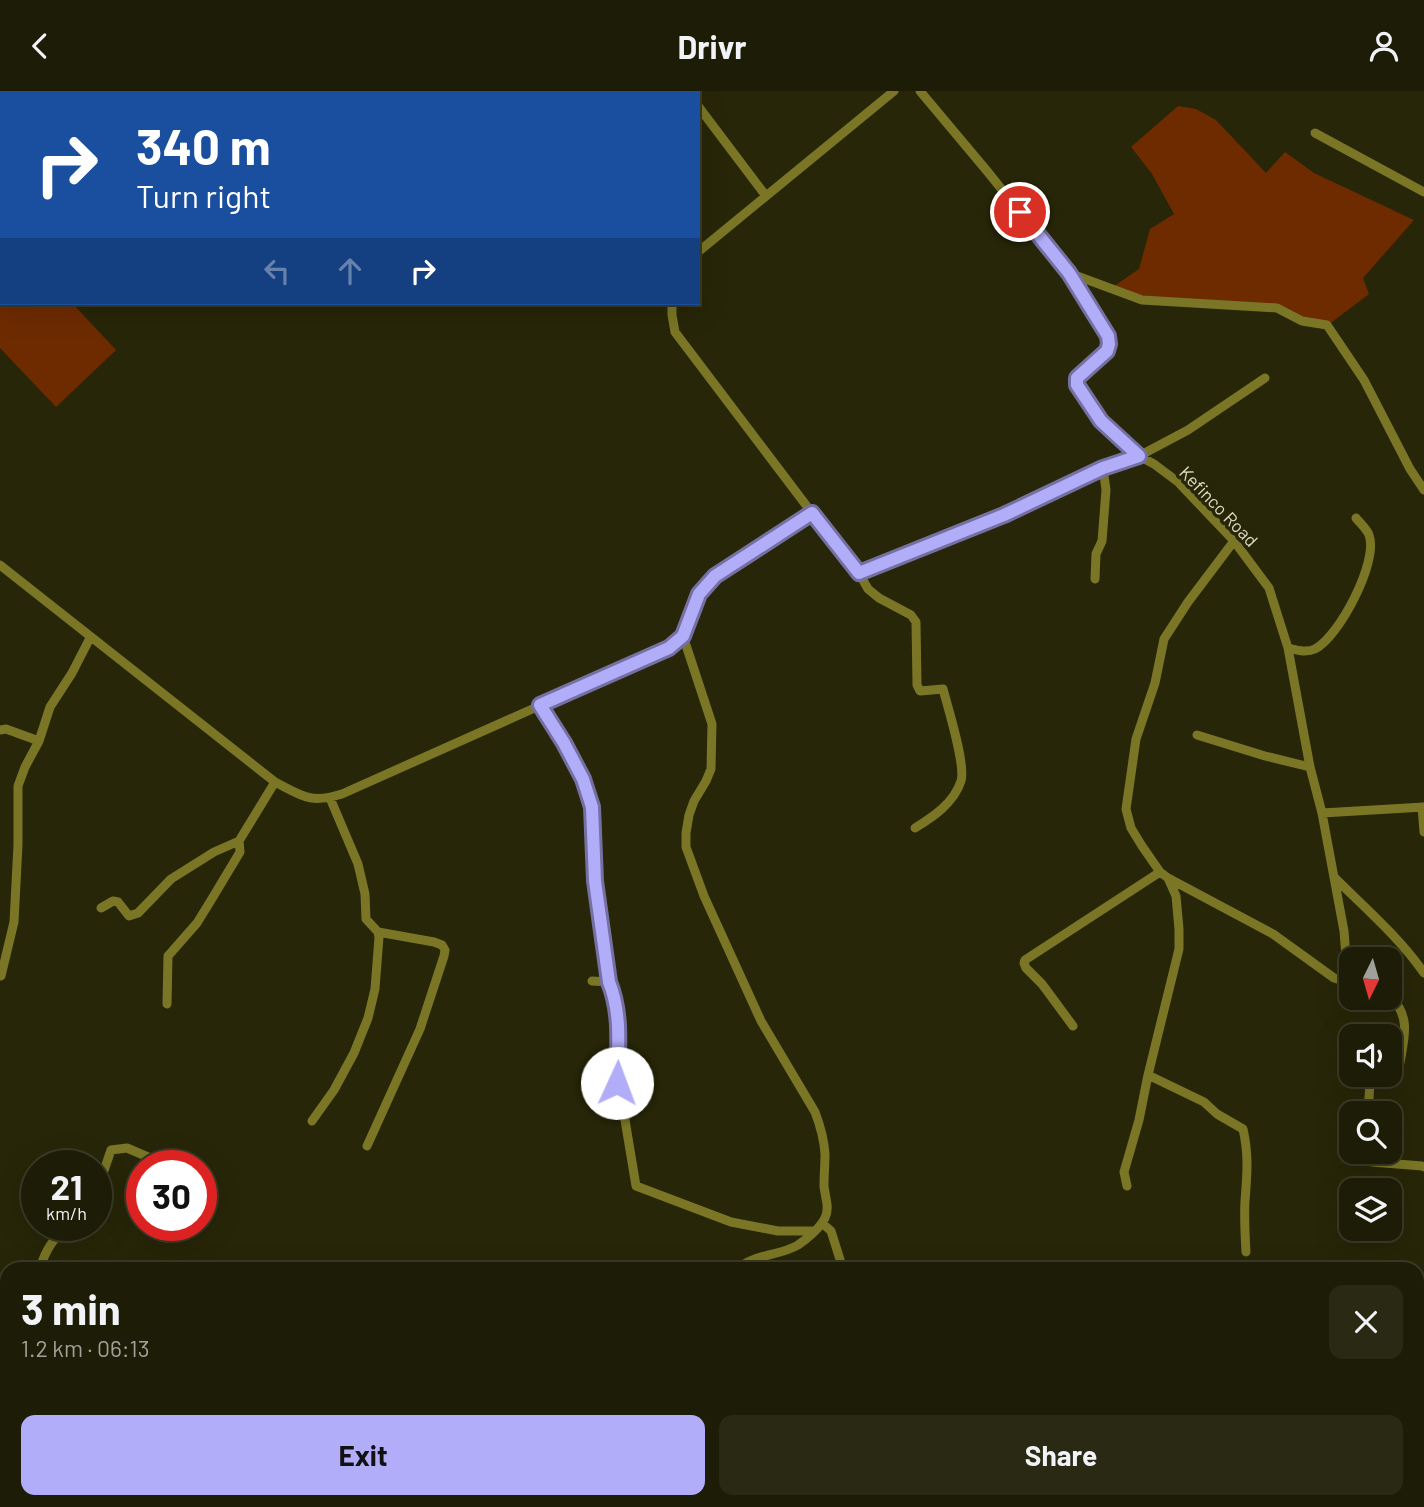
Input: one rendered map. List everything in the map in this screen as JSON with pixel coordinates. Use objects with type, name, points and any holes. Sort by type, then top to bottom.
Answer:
[{"type":"street","points":[[700,250],[894,91]]},
{"type":"street","name":"Kefinco Road","points":[[920,91],[1069,273],[1108,336],[1107,351],[1077,378],[1077,385],[1101,421],[1139,456],[1178,482],[1234,541],[1269,588],[1288,648],[1310,767],[1322,813],[1346,947]]},
{"type":"street","points":[[700,109],[766,196]]},
{"type":"street","points":[[1315,133],[1424,192]]},
{"type":"street","points":[[1069,273],[1142,300],[1277,308],[1303,321],[1327,325],[1364,380],[1410,469],[1424,489]]},
{"type":"street","points":[[672,305],[675,332],[859,573],[867,589],[911,615],[916,622],[916,685],[920,691],[943,689],[962,772],[961,782],[943,809],[915,828]]},
{"type":"street","points":[[859,573],[1004,515],[1103,468],[1139,456],[1188,430],[1265,378]]},
{"type":"street","points":[[1095,579],[1096,554],[1102,541],[1106,490],[1103,468]]},
{"type":"street","points":[[0,565],[275,782],[302,797],[316,799],[342,794],[669,648],[683,636],[699,594],[715,576],[812,513]]},
{"type":"street","points":[[1288,648],[1305,651],[1315,649],[1332,632],[1354,601],[1370,557],[1369,535],[1356,517]]},
{"type":"street","points":[[1127,1186],[1124,1172],[1179,949],[1176,896],[1131,828],[1126,809],[1136,739],[1155,683],[1164,639],[1234,541]]},
{"type":"street","points":[[683,636],[712,724],[711,769],[689,815],[686,847],[704,896],[755,1010],[815,1112],[825,1151],[824,1186],[827,1204],[822,1223],[798,1245],[748,1262]]},
{"type":"street","points":[[1,977],[14,922],[18,786],[39,741],[50,707],[90,638]]},
{"type":"street","points":[[540,705],[583,779],[592,807],[595,881],[618,1026],[617,1083],[636,1186],[731,1222],[778,1231],[815,1231]]},
{"type":"street","points":[[0,730],[6,729],[39,741]]},
{"type":"street","points":[[1197,735],[1310,767]]},
{"type":"street","points":[[101,908],[113,901],[118,902],[129,916],[134,916],[171,879],[214,852],[239,841],[275,782]]},
{"type":"street","points":[[312,1121],[334,1090],[354,1053],[368,1018],[375,989],[379,937],[366,919],[365,894],[360,871],[330,798]]},
{"type":"street","points":[[1322,813],[1423,807],[1424,832]]},
{"type":"street","points":[[167,1004],[168,955],[197,923],[240,852],[239,841]]},
{"type":"street","points":[[1164,875],[1273,934],[1339,980]]},
{"type":"street","points":[[1073,1026],[1042,984],[1026,968],[1025,961],[1164,875]]},
{"type":"street","points":[[1334,877],[1401,944],[1424,972]]},
{"type":"street","points":[[368,1146],[420,1029],[444,956],[442,945],[434,942],[377,932]]},
{"type":"street","points":[[592,981],[609,982]]},
{"type":"street","points":[[1369,1101],[1370,1082],[1395,1080],[1398,1076],[1405,1028],[1401,1010]]},
{"type":"street","points":[[1147,1075],[1204,1102],[1217,1114],[1243,1129],[1248,1169],[1245,1204],[1246,1252]]},
{"type":"street","points":[[111,1150],[133,1150]]},
{"type":"street","points":[[1397,1164],[1424,1167]]},
{"type":"street","points":[[822,1223],[831,1231],[840,1262]]},
{"type":"street","points":[[42,1262],[53,1241]]},
{"type":"shaded area","points":[[1178,106],[1196,109],[1216,120],[1266,173],[1285,152],[1314,173],[1414,220],[1363,278],[1369,294],[1324,328],[1276,311],[1143,302],[1107,291],[1139,269],[1150,229],[1174,214],[1152,174],[1131,147]]},
{"type":"shaded area","points":[[0,305],[74,305],[116,350],[56,407],[0,348]]},
{"type":"route","points":[[617,1083],[618,1026],[595,881],[592,807],[583,779],[540,705],[669,648],[683,636],[699,594],[715,576],[812,513],[859,573],[1004,515],[1103,468],[1139,456],[1101,421],[1076,383],[1077,378],[1107,351],[1108,336],[1069,273],[1020,212]]}]
